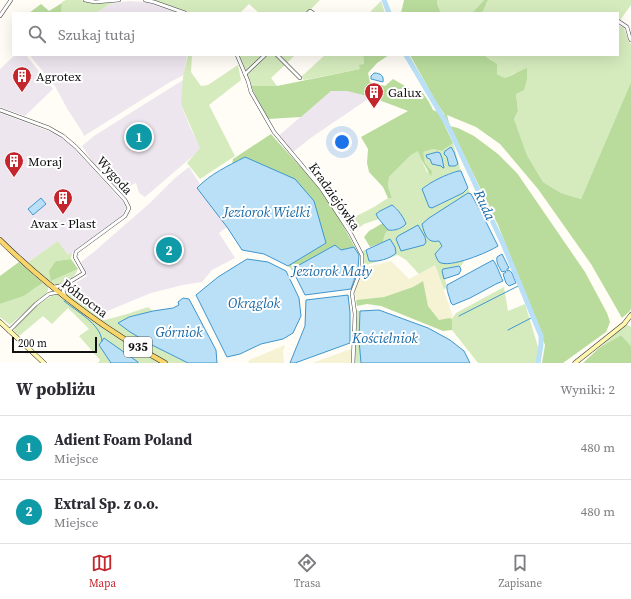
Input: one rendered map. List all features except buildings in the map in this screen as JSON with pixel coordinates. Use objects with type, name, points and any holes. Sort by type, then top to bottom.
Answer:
[{"type":"main road","name":"Północna","points":[[0,240],[51,286],[91,317],[165,363]]},
{"type":"main road","points":[[575,363],[624,324],[631,315]]},
{"type":"main road","points":[[0,324],[44,363]]},
{"type":"street","points":[[0,16],[11,0]]},
{"type":"street","points":[[85,0],[95,2],[119,0]]},
{"type":"street","points":[[145,0],[182,12]]},
{"type":"street","points":[[619,22],[627,27],[631,40]]},
{"type":"street","name":"Kradziejówka","points":[[237,56],[253,96],[274,132],[321,188],[351,234],[362,255],[362,267],[352,292],[355,314],[352,363]]},
{"type":"street","points":[[245,74],[264,56]]},
{"type":"street","points":[[278,56],[300,78]]},
{"type":"street","name":"Wygoda","points":[[0,110],[49,128],[63,136],[76,147],[125,200],[129,208],[125,216],[76,252],[75,257],[84,273],[60,287],[51,286]]},
{"type":"street","points":[[0,114],[5,112]]},
{"type":"street","points":[[64,285],[65,297]]},
{"type":"street","points":[[49,294],[51,286]]},
{"type":"street","points":[[9,331],[24,315],[49,294],[59,292]]},
{"type":"shaded area","points":[[129,1],[146,2],[178,12],[98,12],[110,4]]},
{"type":"shaded area","points":[[14,56],[27,56],[53,89],[25,116],[0,107],[0,69]]},
{"type":"shaded area","points":[[187,56],[184,75],[170,82],[84,136],[55,86],[31,57]]},
{"type":"shaded area","points":[[183,80],[182,107],[201,149],[145,197],[139,193],[136,183],[119,191],[93,163],[82,146],[94,136]]},
{"type":"shaded area","points":[[331,91],[347,91],[371,97],[312,137],[293,152],[277,137]]},
{"type":"shaded area","points":[[0,113],[54,133],[69,143],[123,202],[126,207],[122,216],[68,256],[58,241],[27,263],[0,238]]},
{"type":"shaded area","points":[[189,167],[200,184],[197,188],[227,227],[219,233],[235,258],[212,270],[202,282],[151,293],[100,314],[74,293],[74,284],[87,276],[81,262]]},
{"type":"shaded area","points":[[391,261],[409,279],[435,265],[453,317],[452,319],[449,318],[439,320],[428,306],[422,281],[413,287],[384,297],[357,300],[354,293],[363,268]]},
{"type":"shaded area","points":[[285,345],[283,352],[284,363],[248,363],[249,360]]},
{"type":"shaded area","points":[[351,349],[351,363],[312,363]]},
{"type":"green space","points":[[66,0],[81,0],[99,3],[116,2],[98,12],[61,12],[62,2]]},
{"type":"green space","points":[[320,0],[308,12],[258,12],[249,4],[241,12],[188,12],[155,1]]},
{"type":"green space","points":[[404,0],[437,0],[441,12],[401,12]]},
{"type":"green space","points":[[437,0],[484,0],[473,12],[441,12]]},
{"type":"green space","points":[[484,0],[488,0],[482,12],[473,12]]},
{"type":"green space","points":[[488,0],[631,0],[631,5],[619,22],[619,12],[482,12]]},
{"type":"green space","points":[[381,1],[385,12],[370,12]]},
{"type":"green space","points":[[62,3],[61,12],[30,12],[41,4],[49,11]]},
{"type":"green space","points":[[619,26],[624,28],[631,44],[631,82],[581,199],[561,193],[543,182],[527,155],[514,119],[518,111],[515,73],[505,78],[497,74],[492,60],[486,56],[619,56]]},
{"type":"green space","points":[[188,56],[192,56],[191,72],[201,86],[208,85],[238,65],[241,80],[209,105],[235,156],[200,179],[187,163],[200,148],[181,104],[183,77]]},
{"type":"green space","points":[[239,56],[262,56],[244,72]]},
{"type":"green space","points":[[266,56],[276,56],[285,65],[271,78],[277,86],[251,86],[247,75]]},
{"type":"green space","points":[[280,56],[294,56],[287,63]]},
{"type":"green space","points":[[324,56],[363,56],[364,65],[360,69],[304,80],[301,77]]},
{"type":"green space","points":[[363,56],[388,56],[377,63],[368,73],[370,82],[385,86],[393,79],[410,89],[421,90],[433,110],[445,115],[436,102],[411,56],[485,56],[497,64],[497,74],[505,78],[527,68],[527,79],[524,90],[516,94],[518,111],[514,119],[527,155],[543,182],[561,193],[581,199],[631,82],[630,311],[622,318],[591,264],[538,189],[500,144],[476,127],[447,115],[450,126],[443,122],[453,143],[442,151],[433,149],[423,152],[425,163],[432,171],[431,176],[418,151],[411,155],[389,177],[388,186],[392,198],[388,198],[383,187],[369,172],[367,163],[368,149],[361,137],[408,111],[371,97],[347,91],[331,91],[301,117],[268,119],[251,86],[277,86],[360,69],[359,65],[364,64]]},
{"type":"green space","points":[[450,126],[458,128],[474,136],[498,154],[517,173],[585,272],[607,313],[610,322],[606,332],[563,363],[542,363],[545,345],[498,225]]},
{"type":"green space","points":[[271,134],[323,194],[338,216],[359,255],[354,247],[341,250],[335,245],[292,269],[288,266],[326,243],[245,157],[232,164],[233,159]]},
{"type":"green space","points":[[453,143],[461,171],[448,174],[426,185],[426,200],[429,207],[432,208],[463,193],[468,188],[471,194],[468,193],[429,218],[437,241],[439,241],[442,246],[437,251],[450,264],[466,259],[460,267],[451,267],[442,271],[446,283],[444,290],[435,265],[419,274],[406,260],[398,255],[363,266],[364,260],[362,251],[366,250],[369,261],[379,260],[393,255],[390,240],[383,242],[385,234],[388,230],[393,231],[399,213],[396,207],[390,206],[385,208],[378,218],[379,219],[364,224],[352,233],[345,222],[388,198],[392,198],[388,186],[389,177],[411,155],[418,150],[427,172],[432,171],[425,163],[422,152],[433,149],[442,151]]},
{"type":"green space","points":[[383,223],[388,230],[385,234],[383,242],[370,247],[364,237],[369,231]]},
{"type":"green space","points":[[58,241],[68,255],[72,252],[71,259],[56,261],[51,281],[78,269],[77,272],[67,281],[57,285],[51,283],[27,263]]},
{"type":"green space","points":[[71,259],[78,269],[51,281],[49,271],[56,261]]},
{"type":"green space","points":[[19,262],[43,283],[24,296],[0,304],[0,276]]},
{"type":"green space","points":[[423,281],[428,306],[439,320],[449,318],[452,319],[452,330],[443,331],[381,306],[367,304],[357,306],[356,300],[384,297],[413,287]]},
{"type":"green space","points":[[43,283],[48,287],[46,294],[10,325],[0,317],[0,304],[24,296]]},
{"type":"green space","points":[[71,285],[71,294],[105,320],[148,307],[153,311],[130,317],[119,323],[152,345],[188,363],[169,363],[125,338],[67,295],[65,291],[66,287]]},
{"type":"green space","points":[[504,287],[508,311],[525,304],[539,350],[537,363],[478,363],[452,330],[452,319],[456,313]]},
{"type":"green space","points":[[56,294],[108,331],[161,363],[98,363],[100,360],[79,336],[89,329],[68,308],[52,324],[43,316],[19,336],[14,331],[20,322],[32,310]]},
{"type":"green space","points":[[356,310],[360,311],[359,340],[361,363],[353,363],[357,315]]},
{"type":"green space","points":[[626,324],[631,327],[631,346],[621,335],[599,348]]},
{"type":"green space","points":[[621,335],[631,346],[631,363],[583,363],[599,348]]},
{"type":"water","points":[[374,73],[382,75],[383,82],[371,79],[371,76]]},
{"type":"water","points":[[451,147],[458,164],[455,166],[449,166],[447,157],[444,154],[445,151]]},
{"type":"water","points":[[437,152],[440,153],[444,168],[432,164],[430,159],[427,158],[426,155]]},
{"type":"water","name":"Jeziorok Wielki","points":[[245,157],[295,179],[314,201],[326,243],[288,266],[264,254],[242,250],[227,227],[197,188],[213,174]]},
{"type":"water","points":[[461,171],[468,188],[463,193],[432,208],[429,207],[422,189],[439,178]]},
{"type":"water","points":[[468,193],[471,194],[498,246],[478,256],[460,262],[444,264],[439,262],[435,254],[442,246],[439,241],[428,239],[422,224]]},
{"type":"water","points":[[41,198],[46,204],[33,215],[28,209]]},
{"type":"water","points":[[392,205],[404,219],[406,224],[397,229],[388,230],[376,214]]},
{"type":"water","points":[[418,225],[425,237],[426,242],[424,245],[401,251],[396,239],[398,236]]},
{"type":"water","points":[[390,239],[395,247],[396,253],[384,260],[369,261],[366,250]]},
{"type":"water","name":"Jeziorok Mały","points":[[335,245],[341,250],[354,247],[359,255],[358,269],[351,289],[305,295],[292,269]]},
{"type":"water","points":[[502,254],[509,268],[507,271],[509,270],[512,273],[516,283],[509,286],[506,283],[503,274],[506,272],[502,272],[497,261],[497,257]]},
{"type":"water","name":"Okrąglok","points":[[247,259],[268,262],[286,271],[299,298],[301,316],[293,333],[283,339],[261,344],[240,354],[227,357],[196,295],[218,277]]},
{"type":"water","points":[[493,260],[503,281],[453,305],[448,294],[447,285]]},
{"type":"water","points":[[459,266],[461,270],[459,274],[444,279],[443,269]]},
{"type":"water","points":[[348,295],[350,312],[350,343],[295,363],[290,363],[305,326],[306,300]]},
{"type":"water","name":"Górniok","points":[[183,298],[189,299],[216,350],[217,363],[188,363],[152,345],[118,323],[129,317],[173,308],[179,305],[178,302]]},
{"type":"water","name":"Kościelniok","points":[[379,310],[428,328],[450,340],[464,351],[470,363],[361,363],[359,340],[360,311]]},
{"type":"water","points":[[104,338],[138,363],[111,363],[99,345]]},
{"type":"waterway","name":"Ruda","points":[[384,0],[389,12]]},
{"type":"waterway","name":"Ruda","points":[[407,56],[448,126],[504,246],[541,336],[538,363]]},
{"type":"waterway","points":[[459,316],[520,285]]},
{"type":"waterway","points":[[64,301],[93,324],[101,335],[102,341]]},
{"type":"waterway","points":[[508,330],[533,317]]},
{"type":"place","name":"Agrotex","points":[[22,93]]},
{"type":"place","name":"Galux","points":[[374,109]]},
{"type":"place","name":"Adient Foam Poland","points":[[139,137]]},
{"type":"place","name":"Moraj","points":[[14,178]]},
{"type":"place","name":"Avax - Plast","points":[[63,215]]},
{"type":"place","name":"Extral Sp. z o.o.","points":[[169,250]]}]
